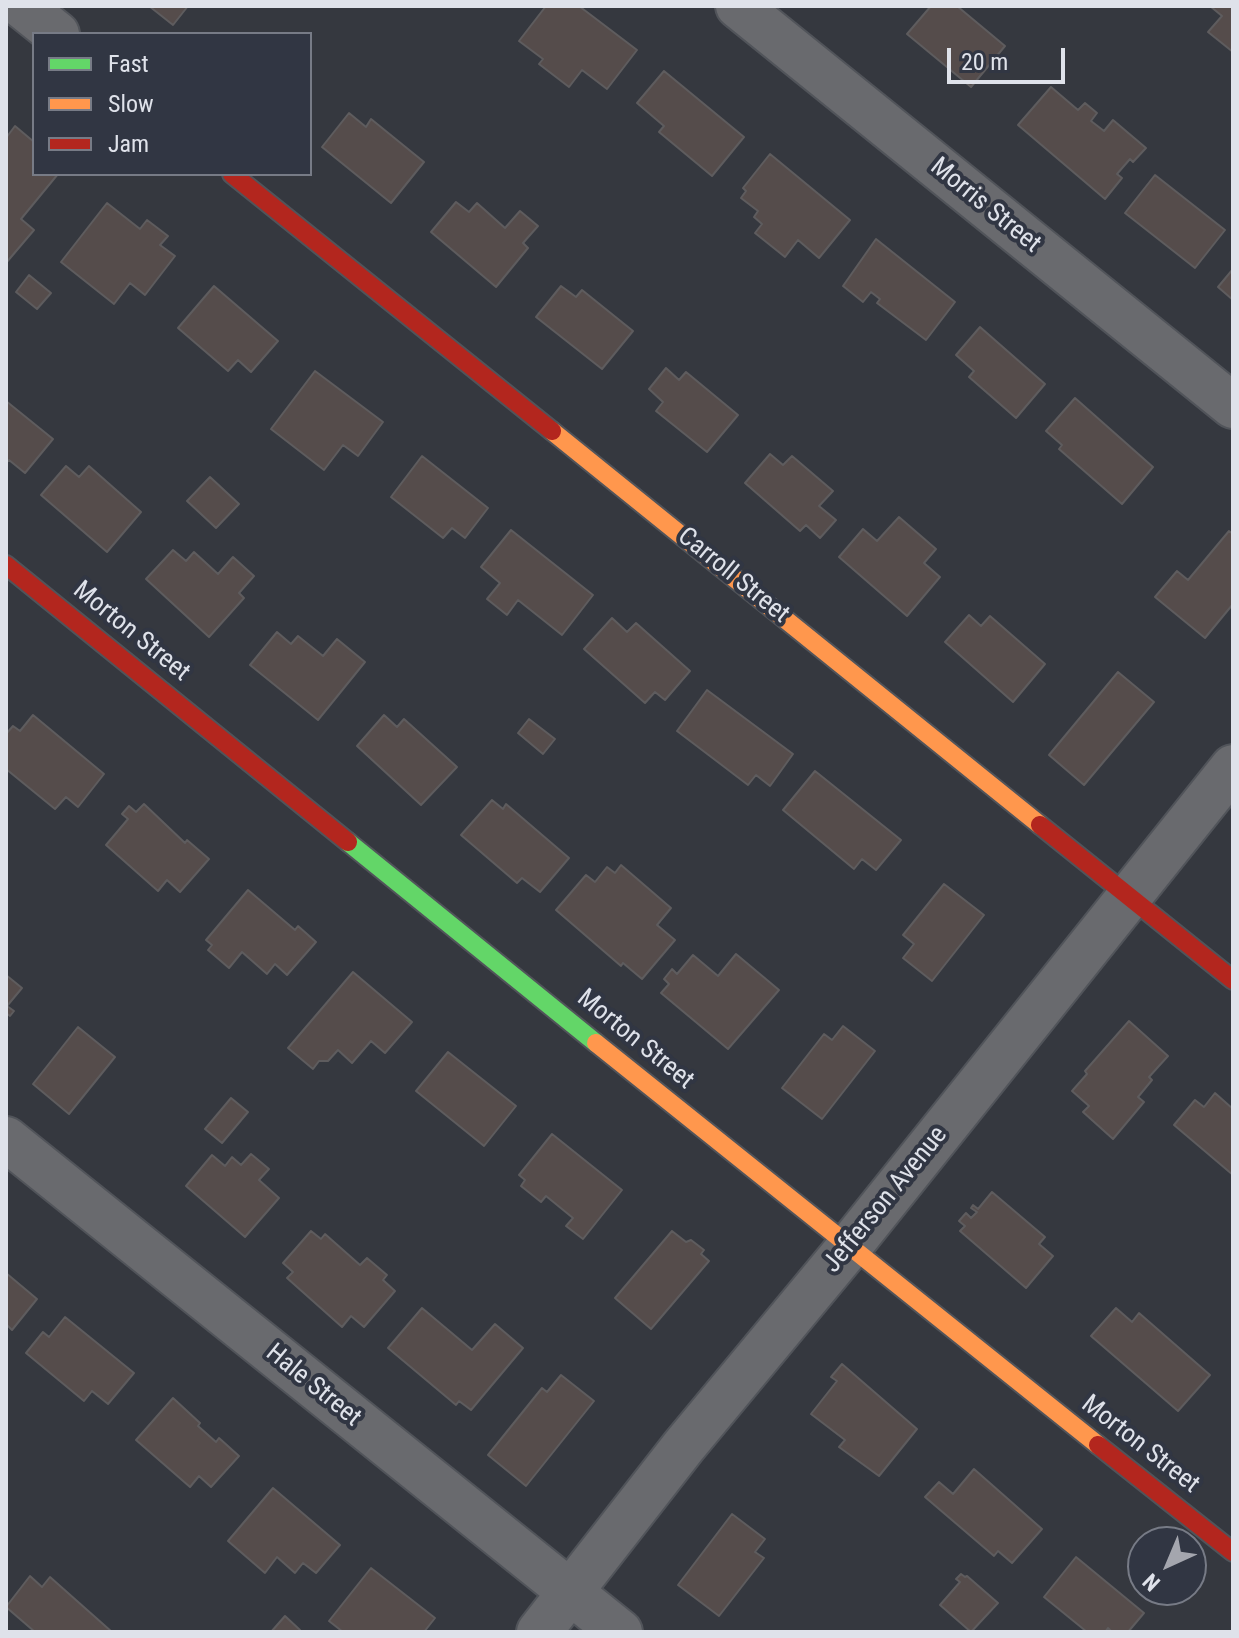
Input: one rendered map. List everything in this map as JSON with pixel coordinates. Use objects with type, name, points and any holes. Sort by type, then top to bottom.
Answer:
[{"type":"street","points":[[22,6],[54,32]]},
{"type":"street","name":"Morris Street","points":[[738,6],[1233,406]]},
{"type":"street","name":"Carroll Street","points":[[235,176],[1233,980]]},
{"type":"street","name":"Morton Street","points":[[6,565],[849,1247],[1233,1552]]},
{"type":"street","name":"Jefferson Avenue","points":[[539,1632],[684,1446],[849,1247],[1233,767]]},
{"type":"street","name":"Hale Street","points":[[6,1139],[620,1632]]},
{"type":"building","points":[[149,6],[188,6],[173,25]]},
{"type":"building","points":[[546,6],[579,6],[637,50],[607,89],[582,70],[569,87],[539,64],[543,59],[519,41]]},
{"type":"building","points":[[931,6],[957,6],[1005,46],[971,87],[907,34]]},
{"type":"building","points":[[1210,6],[1233,6],[1233,52],[1208,32],[1222,16]]},
{"type":"building","points":[[664,71],[744,137],[712,176],[659,132],[664,126],[637,103]]},
{"type":"building","points":[[1051,87],[1078,110],[1085,103],[1097,113],[1091,121],[1104,131],[1113,120],[1146,148],[1133,162],[1130,159],[1117,174],[1122,178],[1105,199],[1018,125]]},
{"type":"building","points":[[349,113],[366,127],[371,119],[424,162],[391,203],[322,147]]},
{"type":"building","points":[[15,126],[32,140],[32,176],[56,176],[21,219],[34,230],[6,263],[6,138]]},
{"type":"building","points":[[770,154],[850,220],[819,258],[798,240],[785,257],[755,233],[762,224],[754,217],[758,211],[741,198],[746,191],[743,188]]},
{"type":"building","points":[[1155,175],[1225,230],[1195,268],[1125,213]]},
{"type":"building","points":[[456,202],[469,212],[477,203],[505,228],[520,211],[538,226],[523,243],[528,248],[496,287],[431,232]]},
{"type":"building","points":[[107,203],[140,229],[147,220],[168,236],[160,245],[175,256],[145,295],[130,283],[114,304],[61,262]]},
{"type":"building","points":[[876,239],[955,302],[926,340],[877,303],[880,299],[871,292],[863,302],[843,286]]},
{"type":"building","points":[[1233,269],[1233,300],[1218,287]]},
{"type":"building","points":[[29,275],[51,293],[37,309],[16,292]]},
{"type":"building","points":[[214,286],[278,341],[251,372],[238,360],[228,371],[178,328]]},
{"type":"building","points":[[561,286],[576,297],[582,290],[633,331],[602,369],[536,317]]},
{"type":"building","points":[[980,327],[1045,384],[1016,418],[969,377],[974,371],[956,355]]},
{"type":"building","points":[[666,368],[679,380],[686,372],[738,415],[707,452],[656,411],[663,402],[649,389]]},
{"type":"building","points":[[315,371],[383,422],[358,456],[343,445],[324,470],[271,429]]},
{"type":"building","points":[[1075,398],[1153,467],[1122,504],[1059,449],[1062,445],[1046,431]]},
{"type":"building","points":[[6,401],[53,439],[25,473],[9,460],[6,463]]},
{"type":"building","points":[[770,454],[783,465],[792,456],[833,491],[819,506],[836,520],[820,538],[806,525],[800,531],[745,483]]},
{"type":"building","points":[[422,456],[488,508],[465,538],[452,528],[443,538],[391,497]]},
{"type":"building","points":[[66,466],[79,477],[89,466],[141,512],[107,552],[41,495]]},
{"type":"building","points":[[210,477],[239,504],[216,528],[187,501]]},
{"type":"building","points":[[899,517],[936,549],[924,563],[940,577],[907,616],[839,557],[863,529],[877,541]]},
{"type":"building","points":[[511,530],[593,595],[562,635],[518,600],[507,615],[487,599],[500,583],[481,567]]},
{"type":"building","points":[[1229,531],[1233,534],[1233,604],[1205,638],[1155,597],[1177,571],[1188,580]]},
{"type":"building","points":[[173,550],[186,561],[194,552],[218,574],[233,557],[254,576],[239,593],[244,598],[209,637],[146,579]]},
{"type":"building","points":[[969,615],[981,626],[990,616],[1045,664],[1013,702],[945,642]]},
{"type":"building","points":[[612,618],[627,632],[636,623],[690,671],[665,700],[655,692],[645,703],[584,649]]},
{"type":"building","points":[[277,632],[291,644],[298,636],[323,656],[337,639],[365,662],[318,720],[250,665]]},
{"type":"building","points":[[1118,672],[1154,702],[1084,785],[1049,755]]},
{"type":"building","points":[[707,690],[793,754],[770,786],[756,775],[748,785],[677,731]]},
{"type":"building","points":[[33,715],[104,774],[78,807],[66,797],[55,809],[6,769],[6,734],[13,726],[20,731]]},
{"type":"building","points":[[384,715],[397,727],[404,719],[457,767],[421,805],[357,746]]},
{"type":"building","points":[[529,719],[555,739],[543,754],[518,733]]},
{"type":"building","points":[[815,771],[901,840],[876,870],[862,859],[854,869],[783,810]]},
{"type":"building","points":[[492,800],[503,809],[506,804],[569,858],[540,892],[522,878],[517,883],[461,835]]},
{"type":"building","points":[[144,804],[185,843],[187,840],[209,859],[180,892],[167,880],[158,891],[106,845],[128,819],[122,814],[129,806],[136,812]]},
{"type":"building","points":[[621,865],[671,908],[657,925],[675,940],[642,979],[623,963],[621,966],[556,910],[586,875],[595,882],[607,867],[615,873]]},
{"type":"building","points":[[944,884],[984,915],[932,981],[903,958],[914,944],[903,935]]},
{"type":"building","points":[[248,890],[295,930],[298,926],[316,942],[287,975],[275,964],[267,974],[242,952],[229,968],[208,950],[212,945],[206,940]]},
{"type":"building","points":[[736,954],[779,990],[728,1049],[661,993],[669,984],[664,979],[672,969],[677,974],[693,955],[718,976]]},
{"type":"building","points":[[353,972],[412,1022],[385,1053],[371,1041],[352,1063],[338,1050],[328,1061],[319,1061],[313,1069],[288,1048]]},
{"type":"building","points":[[6,975],[22,988],[7,1006],[14,1011],[10,1016],[6,1013]]},
{"type":"building","points":[[1129,1021],[1168,1056],[1149,1077],[1152,1080],[1138,1097],[1144,1102],[1113,1139],[1083,1112],[1089,1106],[1072,1091],[1087,1074],[1085,1071]]},
{"type":"building","points":[[843,1026],[875,1051],[822,1119],[782,1088],[824,1034],[832,1040]]},
{"type":"building","points":[[78,1027],[115,1057],[69,1114],[33,1084]]},
{"type":"building","points":[[448,1052],[516,1106],[484,1146],[416,1091]]},
{"type":"building","points":[[1215,1093],[1233,1109],[1233,1175],[1174,1125],[1195,1100],[1204,1107]]},
{"type":"building","points":[[231,1098],[248,1112],[222,1143],[205,1129]]},
{"type":"building","points":[[552,1134],[622,1190],[583,1239],[566,1226],[573,1218],[546,1196],[541,1202],[521,1186],[525,1180],[519,1175]]},
{"type":"building","points":[[251,1154],[269,1169],[259,1180],[279,1198],[245,1237],[186,1186],[212,1155],[225,1166],[232,1157],[241,1165]]},
{"type":"building","points":[[992,1192],[1045,1237],[1039,1244],[1053,1256],[1026,1288],[960,1231],[965,1226],[959,1221],[966,1213],[971,1218],[977,1212],[971,1208],[973,1205],[978,1209]]},
{"type":"building","points":[[311,1231],[321,1239],[325,1234],[360,1265],[367,1258],[387,1275],[383,1280],[395,1291],[364,1327],[351,1316],[342,1327],[287,1278],[293,1272],[283,1263]]},
{"type":"building","points":[[672,1231],[704,1250],[701,1254],[709,1261],[651,1329],[615,1298]]},
{"type":"building","points":[[6,1273],[37,1299],[12,1330],[6,1324]]},
{"type":"building","points":[[422,1308],[472,1350],[495,1324],[523,1348],[471,1410],[459,1401],[456,1405],[388,1348]]},
{"type":"building","points":[[1116,1308],[1132,1322],[1139,1313],[1210,1375],[1178,1411],[1091,1336]]},
{"type":"building","points":[[65,1317],[134,1373],[108,1404],[92,1391],[84,1401],[26,1353],[43,1332],[49,1337]]},
{"type":"building","points":[[842,1364],[917,1429],[879,1476],[839,1447],[845,1440],[811,1414],[837,1381],[831,1377]]},
{"type":"building","points":[[561,1375],[594,1401],[526,1486],[488,1455],[542,1388],[547,1392]]},
{"type":"building","points":[[173,1398],[216,1442],[219,1438],[239,1456],[211,1487],[199,1476],[190,1487],[136,1440]]},
{"type":"building","points":[[974,1469],[1042,1529],[1012,1563],[998,1551],[994,1556],[925,1497],[939,1482],[953,1494]]},
{"type":"building","points":[[273,1488],[340,1545],[316,1573],[303,1563],[295,1573],[277,1557],[265,1573],[228,1541]]},
{"type":"building","points":[[732,1514],[765,1539],[755,1552],[764,1558],[719,1616],[678,1585]]},
{"type":"building","points":[[1076,1557],[1127,1599],[1127,1606],[1136,1606],[1144,1613],[1128,1632],[1112,1632],[1108,1628],[1105,1632],[1087,1632],[1044,1597]]},
{"type":"building","points":[[371,1568],[435,1618],[424,1632],[343,1632],[329,1621]]},
{"type":"building","points":[[961,1574],[998,1603],[971,1632],[940,1605],[960,1582],[956,1579]]},
{"type":"building","points":[[30,1576],[42,1587],[50,1577],[112,1632],[35,1632],[6,1607]]},
{"type":"building","points":[[285,1616],[300,1630],[271,1632]]},
{"type":"traffic: fast","points":[[348,842],[596,1043]]},
{"type":"traffic: slow","points":[[552,431],[1040,825]]},
{"type":"traffic: slow","points":[[596,1043],[1098,1445]]},
{"type":"traffic: jam","points":[[234,176],[552,431]]},
{"type":"traffic: jam","points":[[6,565],[348,842]]},
{"type":"traffic: jam","points":[[1040,825],[1233,980]]},
{"type":"traffic: jam","points":[[1098,1445],[1233,1552]]}]
